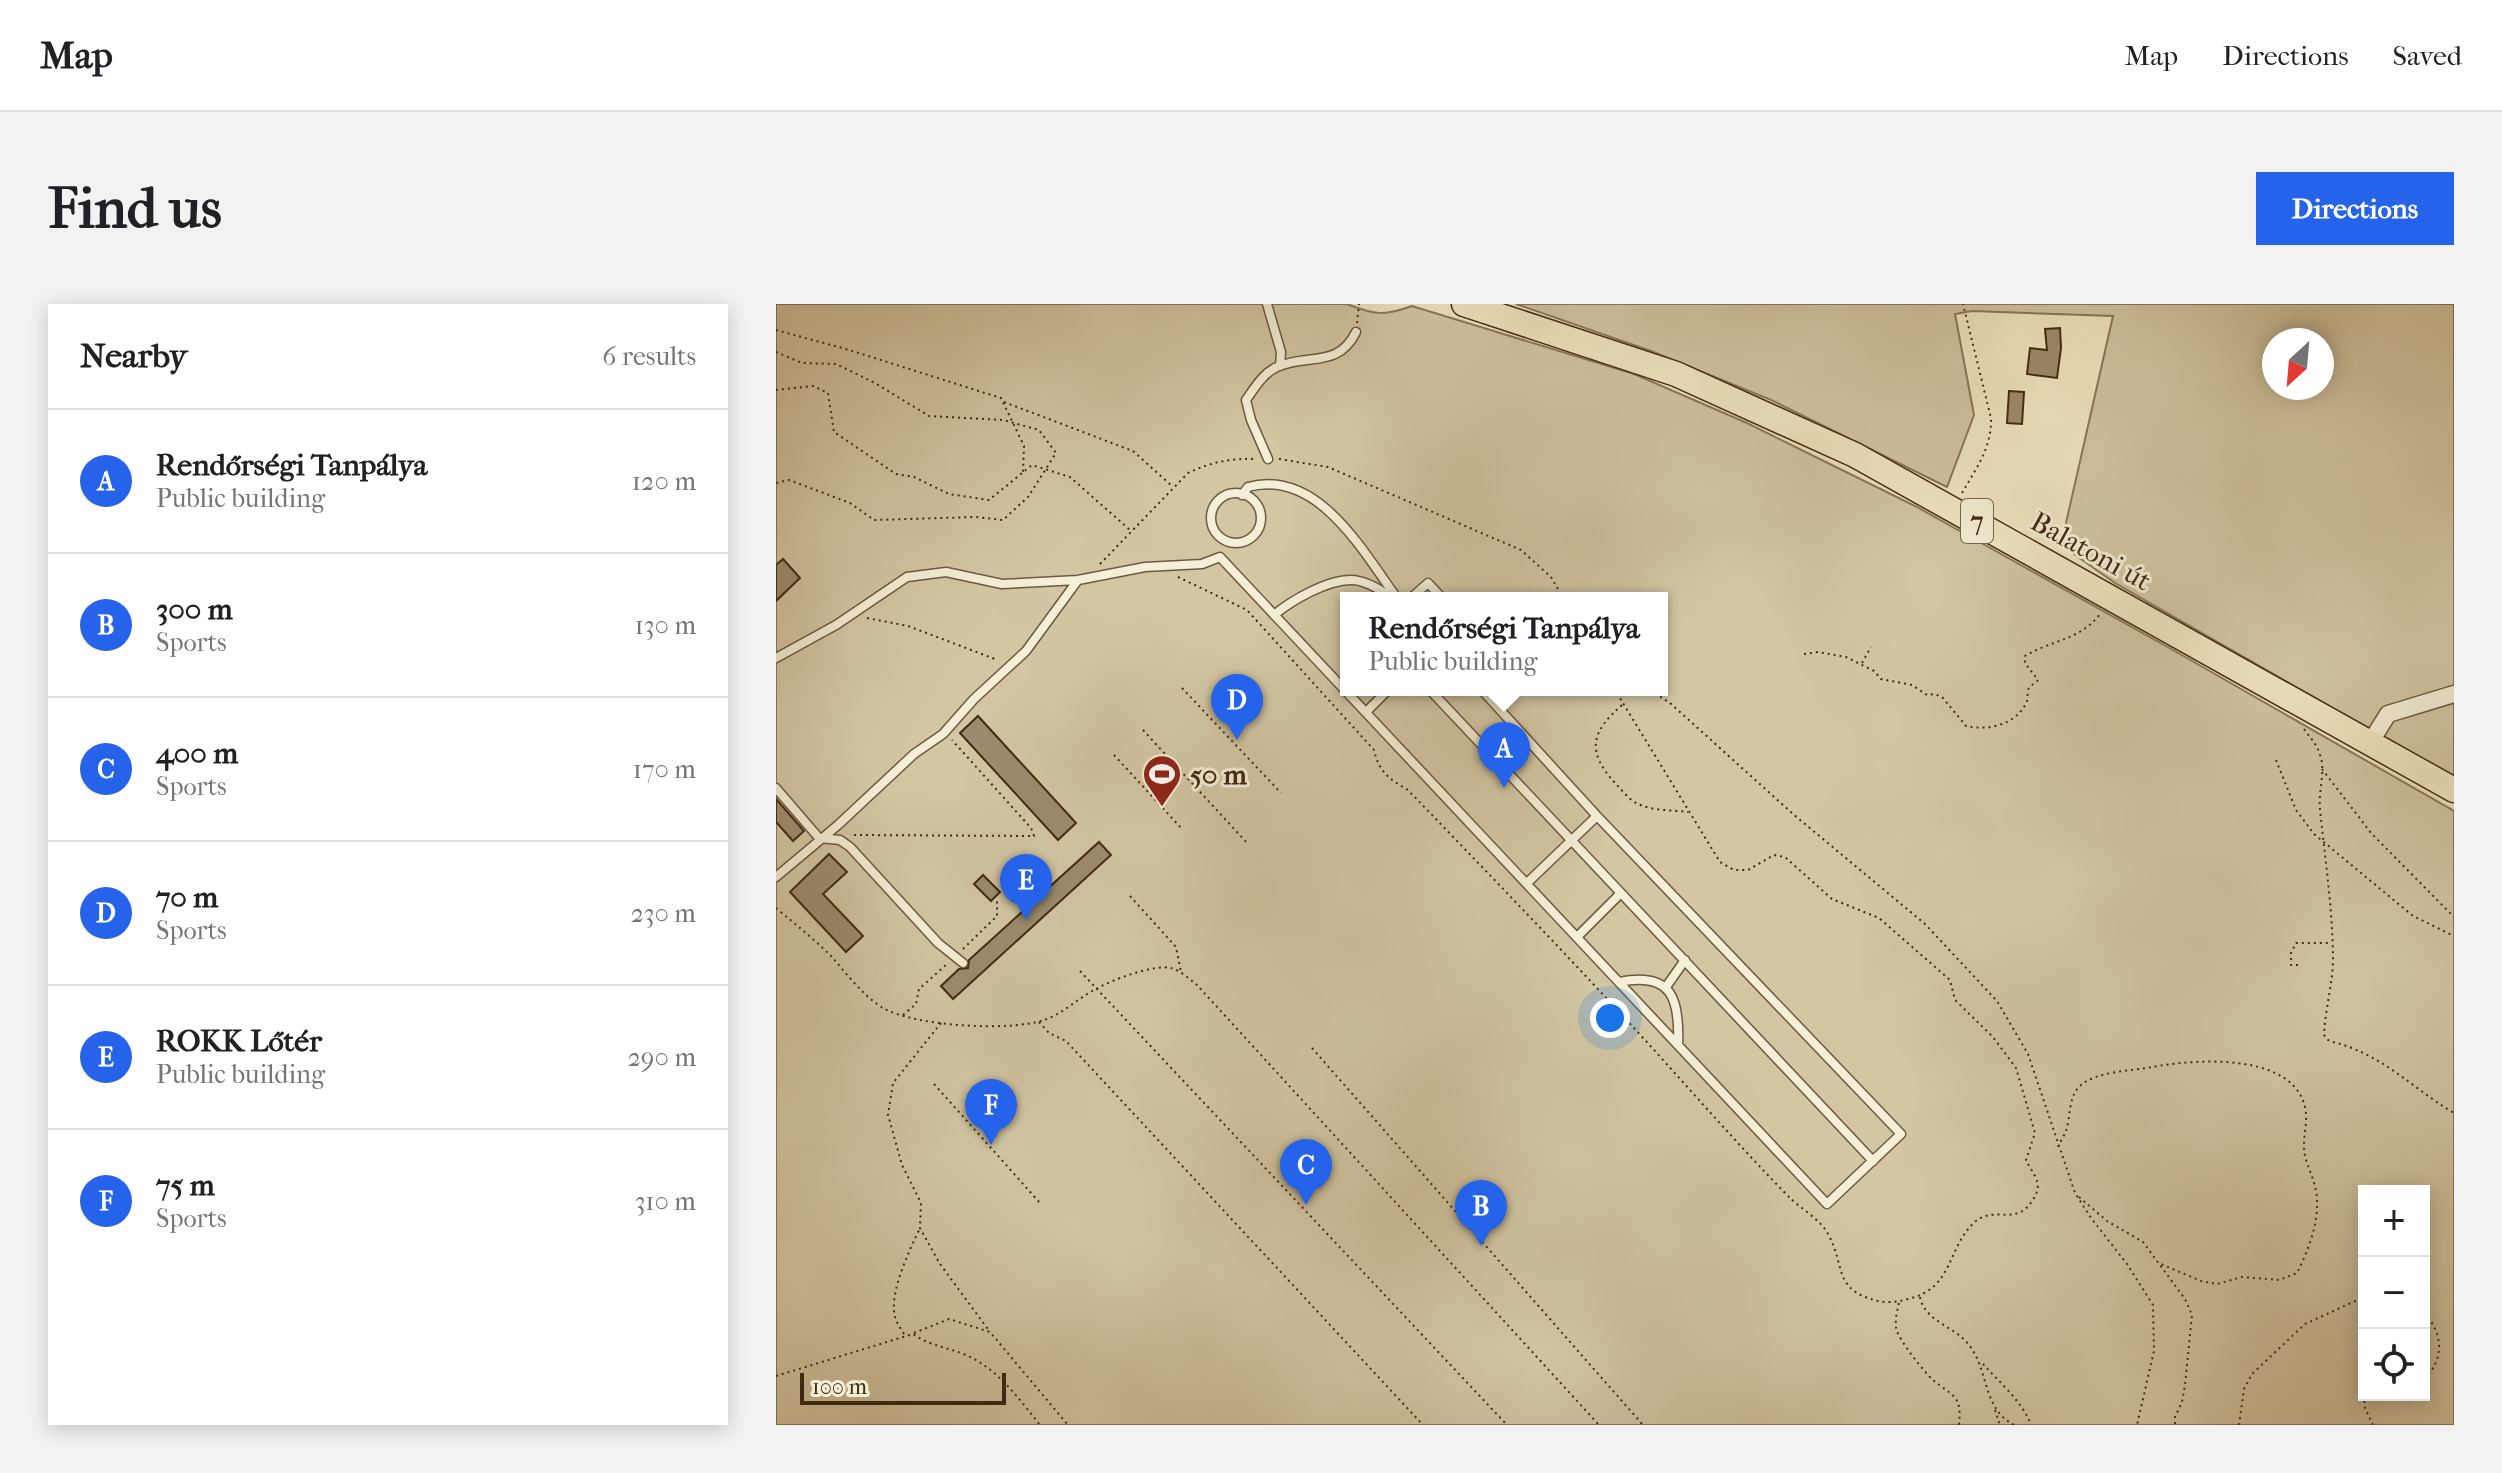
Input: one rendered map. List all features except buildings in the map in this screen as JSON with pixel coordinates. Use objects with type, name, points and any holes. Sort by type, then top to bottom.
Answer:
[{"type":"main road","name":"Balatoni út","points":[[1464,304],[1609,350],[1704,386],[1855,455],[2454,790]]},
{"type":"street","points":[[2370,743],[2388,714],[2454,694]]},
{"type":"lane","points":[[1267,304],[1281,352],[1280,366]]},
{"type":"lane","points":[[1268,459],[1246,400],[1260,381],[1280,366],[1327,359],[1349,346],[1356,332]]},
{"type":"lane","points":[[1242,495],[1248,487],[1273,484],[1310,497],[1335,517],[1390,592]]},
{"type":"lane","points":[[1242,495],[1255,502],[1261,523],[1248,540],[1226,542],[1217,535],[1211,514],[1224,496],[1242,495]]},
{"type":"lane","points":[[776,658],[836,625],[907,577],[946,572],[1002,584],[1078,580],[1145,567],[1202,564],[1220,557],[1226,542]]},
{"type":"lane","points":[[1220,557],[1340,685]]},
{"type":"lane","points":[[776,877],[838,825],[914,754],[948,728],[1026,651],[1078,580]]},
{"type":"lane","points":[[1274,615],[1292,600],[1351,580],[1384,592]]},
{"type":"lane","points":[[1418,592],[1428,583],[1436,592]]},
{"type":"lane","points":[[1351,696],[1827,1204],[1901,1134],[1597,816],[1487,696]]},
{"type":"lane","points":[[1366,712],[1382,696]]},
{"type":"lane","points":[[1436,696],[1873,1161]]},
{"type":"lane","points":[[776,788],[819,838],[840,840],[850,847],[938,943],[963,963]]},
{"type":"lane","points":[[1527,883],[1597,816]]},
{"type":"lane","points":[[1577,937],[1621,893]]},
{"type":"lane","points":[[1666,987],[1685,960]]},
{"type":"lane","points":[[1619,982],[1651,979],[1666,987],[1675,1000],[1679,1018],[1678,1045]]},
{"type":"path","points":[[1356,332],[1359,304]]},
{"type":"path","points":[[1954,508],[1991,435],[1991,418],[1963,304]]},
{"type":"path","points":[[776,330],[1001,398],[1133,451],[1173,487]]},
{"type":"path","points":[[776,352],[802,363],[836,364],[875,383],[929,416],[1011,422],[1039,430],[1056,453],[1028,497],[1003,520],[976,517],[874,520],[850,503],[789,480],[776,483]]},
{"type":"path","points":[[776,390],[813,386],[828,393],[834,432],[896,474],[914,477],[949,494],[989,500],[1032,465],[1070,477],[1131,531]]},
{"type":"path","points":[[1003,401],[1024,446],[1023,472]]},
{"type":"path","points":[[1804,654],[1818,652],[1846,657],[1874,671],[1881,679],[1912,685],[1927,695],[1935,694],[1943,698],[1966,726],[1981,729],[1994,727],[2026,704],[2030,686],[2038,680],[2025,663],[2025,656],[2037,648],[2067,641],[2094,622],[2113,598]]},
{"type":"path","points":[[836,625],[871,617],[908,626],[995,659]]},
{"type":"path","points":[[1862,665],[1871,647]]},
{"type":"path","points":[[1182,688],[1281,793]]},
{"type":"path","points":[[1659,696],[1793,814],[1925,924],[1997,1001],[2028,1054],[2075,1193],[2153,1305],[2154,1351],[2137,1425]]},
{"type":"path","points":[[1623,704],[1606,719],[1599,731],[1595,747],[1600,767],[1639,805],[1688,812]]},
{"type":"path","points":[[2310,709],[2303,727],[2320,752],[2319,798],[2333,943],[2329,1007],[2324,1026],[2326,1040],[2344,1044],[2389,1065],[2454,1113]]},
{"type":"path","points":[[829,838],[846,835],[1034,836],[1031,828],[954,745],[948,728]]},
{"type":"path","points":[[1143,730],[1248,844]]},
{"type":"path","points":[[1114,755],[1183,830]]},
{"type":"path","points":[[2276,760],[2296,810],[2324,843],[2413,916],[2454,936]]},
{"type":"path","points":[[2322,768],[2377,840],[2454,917]]},
{"type":"path","points":[[1130,896],[1176,947],[1181,973]]},
{"type":"path","points":[[776,908],[829,954],[863,991],[883,1008],[902,1016],[987,1027],[1018,1026],[1038,1022],[1065,1010],[1097,988],[1148,970],[1171,968],[1181,973],[1197,985],[1599,1425]]},
{"type":"path","points":[[2298,965],[2291,965],[2291,953],[2296,943],[2333,943]]},
{"type":"path","points":[[1080,971],[1507,1425]]},
{"type":"path","points":[[905,1335],[896,1322],[893,1307],[903,1263],[920,1228],[921,1203],[902,1165],[892,1133],[888,1115],[889,1099],[893,1083],[942,1022]]},
{"type":"path","points":[[1038,1022],[1049,1033],[1066,1041],[1423,1425]]},
{"type":"path","points":[[1312,1048],[1643,1425]]},
{"type":"path","points":[[2058,1147],[2066,1130],[2073,1094],[2081,1085],[2098,1077],[2204,1061],[2248,1064],[2275,1072],[2296,1089],[2306,1112],[2305,1154],[2317,1193],[2314,1228],[2297,1273],[2279,1280],[2242,1277],[2217,1284],[2201,1281],[2161,1264]]},
{"type":"path","points":[[934,1084],[1040,1203]]},
{"type":"path","points":[[2075,1193],[2107,1221],[2143,1242],[2185,1299],[2192,1315],[2185,1385],[2175,1425]]},
{"type":"path","points":[[920,1228],[940,1264],[990,1332],[1068,1425]]},
{"type":"path","points":[[1920,1296],[1920,1302],[1929,1313],[1967,1341],[1982,1363],[2010,1393],[2031,1425]]},
{"type":"path","points":[[2239,1425],[2244,1389],[2252,1374],[2305,1324],[2358,1300]]},
{"type":"path","points":[[1899,1301],[1896,1316],[1898,1336],[1933,1380],[1955,1395],[1959,1405],[1959,1423],[1964,1425]]},
{"type":"path","points":[[776,1376],[913,1334],[949,1319],[990,1332]]},
{"type":"path","points":[[2430,1319],[2441,1351],[2430,1371]]},
{"type":"path","points":[[913,1334],[927,1344],[967,1356],[999,1377],[1040,1425]]},
{"type":"path","points":[[1982,1363],[1984,1381],[2000,1425]]},
{"type":"path","points":[[2364,1401],[2373,1425]]},
{"type":"path","points":[[1995,1409],[2014,1425]]},
{"type":"shaded area","points":[[776,304],[1347,304],[1380,313],[1412,306],[1634,374],[1747,423],[1917,507],[2454,811],[2454,1425],[776,1425]]},
{"type":"shaded area","points":[[1516,304],[2454,304],[2454,778],[2115,583],[2061,545],[2113,316],[1972,311],[1955,314],[1974,415],[1947,487],[1771,400],[1651,351]]},
{"type":"place","name":"70 m","points":[[1237,740]]},
{"type":"place","name":"Rendőrségi Tanpálya","points":[[1504,788]]},
{"type":"place","name":"50 m","points":[[1162,808]]},
{"type":"place","name":"ROKK Lőtér","points":[[1026,920]]},
{"type":"place","name":"75 m","points":[[991,1145]]},
{"type":"place","name":"400 m","points":[[1306,1205]]},
{"type":"place","name":"300 m","points":[[1481,1246]]}]
